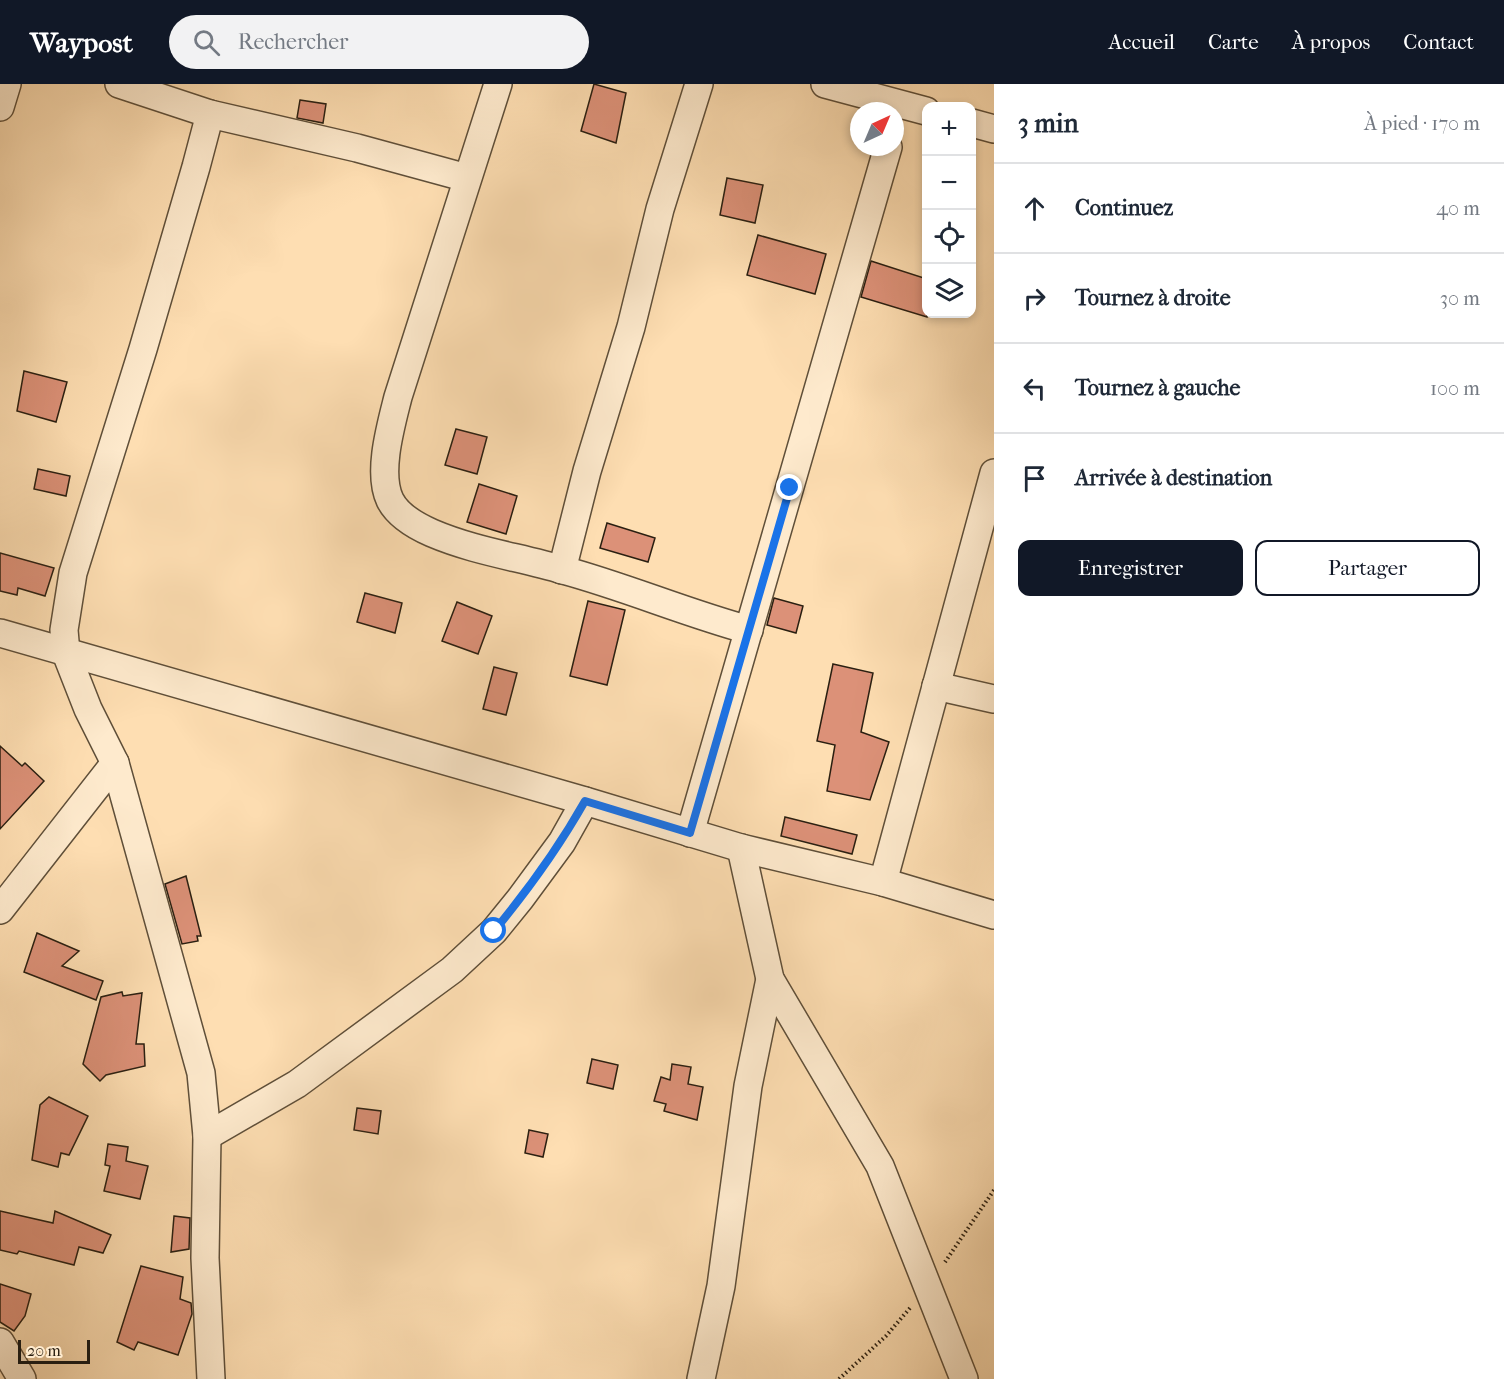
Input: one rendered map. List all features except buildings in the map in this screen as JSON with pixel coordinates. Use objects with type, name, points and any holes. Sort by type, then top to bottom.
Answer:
[{"type":"street","points":[[0,107],[7,84]]},
{"type":"street","points":[[119,84],[210,114],[346,145],[467,178]]},
{"type":"street","points":[[498,84],[398,397],[389,434],[385,477],[390,500],[403,518],[430,532],[468,546],[562,570],[749,630]]},
{"type":"street","points":[[562,570],[587,471],[631,327],[660,209],[699,84]]},
{"type":"street","points":[[825,84],[855,88],[879,102]]},
{"type":"street","points":[[904,113],[922,111]]},
{"type":"street","points":[[210,114],[143,349],[73,573],[64,630],[66,653],[88,709],[115,763],[201,1073],[207,1136],[205,1258],[211,1379]]},
{"type":"street","points":[[976,124],[994,129]]},
{"type":"street","points":[[690,833],[885,156]]},
{"type":"street","points":[[883,882],[994,473]]},
{"type":"street","points":[[0,633],[741,848],[883,882],[994,915]]},
{"type":"street","points":[[936,686],[994,699]]},
{"type":"street","points":[[0,909],[115,763]]},
{"type":"street","points":[[207,1136],[297,1084],[452,970],[494,931],[520,899],[562,842],[585,801]]},
{"type":"street","points":[[741,848],[770,979],[879,1166],[964,1379]]},
{"type":"street","points":[[701,1379],[721,1286],[748,1086],[770,979]]},
{"type":"street","points":[[0,1342],[22,1379]]},
{"type":"route","points":[[494,931],[562,842],[585,801],[690,833],[790,488]]}]
